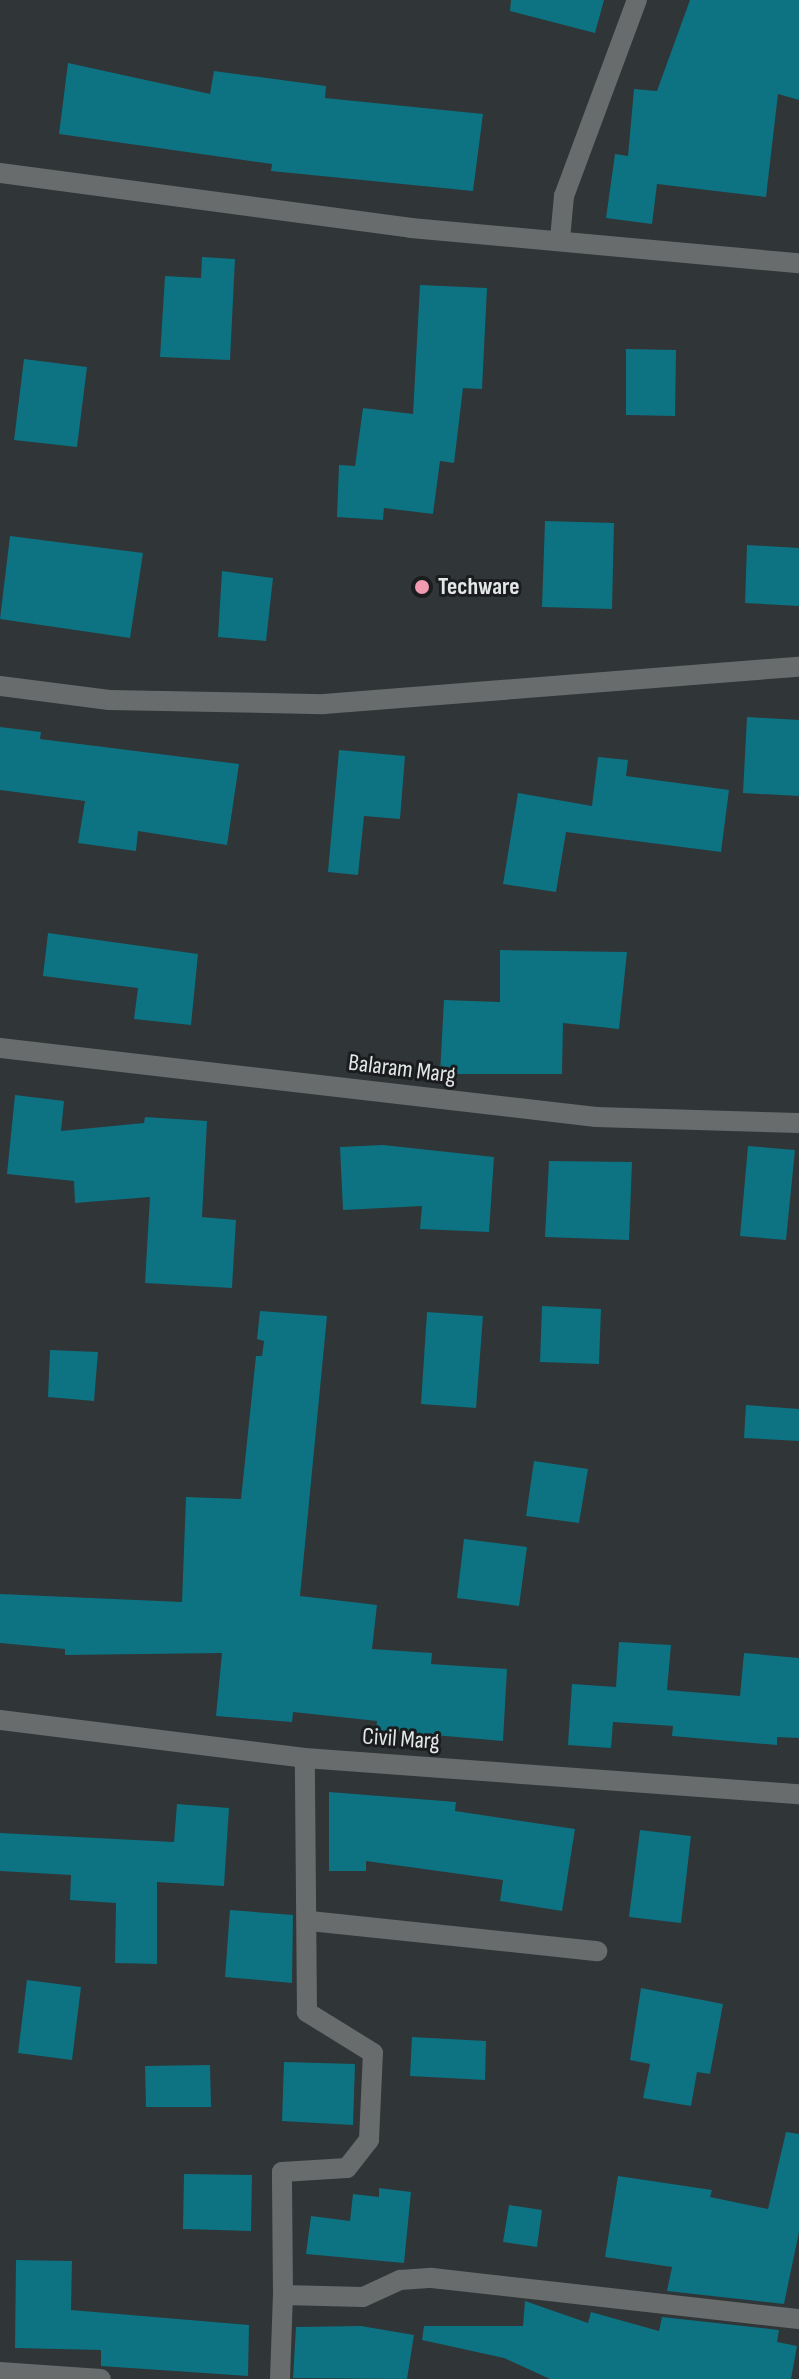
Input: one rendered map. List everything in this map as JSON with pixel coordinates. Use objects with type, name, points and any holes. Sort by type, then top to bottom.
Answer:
[{"type":"street","points":[[560,239],[564,196],[637,0]]},
{"type":"street","points":[[0,173],[411,228],[560,239],[799,263]]},
{"type":"street","points":[[0,686],[109,700],[324,704],[799,667]]},
{"type":"street","name":"Balaram Marg","points":[[0,1048],[596,1117],[799,1123]]},
{"type":"street","name":"Civil Marg","points":[[0,1720],[305,1758],[799,1794]]},
{"type":"street","points":[[280,2379],[282,2172],[347,2168],[369,2140],[373,2053],[307,2012],[310,1921],[305,1758]]},
{"type":"street","points":[[310,1921],[597,1951]]},
{"type":"street","points":[[283,2295],[363,2297],[400,2280],[432,2278],[799,2319]]},
{"type":"street","points":[[0,2372],[101,2379]]},
{"type":"building","points":[[511,0],[604,0],[595,33],[510,11]]},
{"type":"building","points":[[690,0],[799,0],[799,100],[778,94],[766,197],[657,184],[652,224],[606,218],[615,154],[628,156],[634,89],[657,91]]},
{"type":"building","points":[[68,63],[210,94],[214,71],[326,86],[325,98],[483,114],[473,191],[271,171],[272,164],[59,134]]},
{"type":"building","points":[[202,257],[235,259],[230,360],[160,357],[165,276],[201,278]]},
{"type":"building","points":[[420,285],[487,288],[482,389],[463,388],[454,463],[440,461],[433,514],[384,508],[383,520],[337,517],[339,465],[355,466],[363,408],[413,414]]},
{"type":"building","points":[[626,349],[676,350],[675,416],[626,415]]},
{"type":"building","points":[[24,359],[87,367],[77,447],[14,440]]},
{"type":"building","points":[[545,521],[614,523],[612,609],[542,607]]},
{"type":"building","points":[[10,536],[143,553],[130,638],[0,619]]},
{"type":"building","points":[[747,545],[799,548],[799,606],[745,603]]},
{"type":"building","points":[[222,571],[273,578],[266,641],[218,637]]},
{"type":"building","points":[[747,717],[799,720],[799,796],[743,793]]},
{"type":"building","points":[[0,727],[41,732],[40,739],[239,764],[227,845],[138,831],[136,851],[78,843],[85,801],[0,790]]},
{"type":"building","points":[[339,750],[405,756],[400,819],[364,816],[358,875],[328,872]]},
{"type":"building","points":[[598,757],[628,760],[626,776],[729,790],[721,852],[566,832],[556,892],[503,884],[518,793],[592,806]]},
{"type":"building","points":[[48,933],[198,954],[191,1025],[134,1019],[138,988],[43,976]]},
{"type":"building","points":[[500,950],[627,952],[619,1029],[563,1023],[562,1074],[440,1074],[444,1000],[500,1002]]},
{"type":"building","points":[[15,1095],[64,1101],[61,1131],[144,1123],[145,1117],[207,1121],[202,1217],[236,1220],[232,1288],[145,1283],[150,1197],[75,1203],[74,1181],[7,1174]]},
{"type":"building","points":[[383,1145],[494,1157],[489,1232],[420,1229],[422,1206],[343,1210],[340,1147]]},
{"type":"building","points":[[748,1146],[795,1150],[786,1240],[740,1236]]},
{"type":"building","points":[[549,1161],[632,1162],[629,1240],[545,1237]]},
{"type":"building","points":[[542,1306],[601,1309],[599,1364],[540,1362]]},
{"type":"building","points":[[260,1311],[327,1316],[300,1596],[377,1605],[372,1649],[432,1653],[431,1664],[507,1669],[503,1741],[376,1730],[377,1721],[293,1712],[292,1722],[216,1716],[222,1653],[65,1655],[65,1649],[0,1643],[0,1594],[182,1602],[186,1497],[241,1499],[256,1356],[262,1356],[264,1341],[257,1339]]},
{"type":"building","points":[[427,1312],[483,1316],[476,1408],[421,1404]]},
{"type":"building","points":[[50,1350],[98,1352],[94,1401],[48,1397]]},
{"type":"building","points":[[746,1405],[799,1409],[799,1441],[744,1438]]},
{"type":"building","points":[[534,1461],[588,1469],[579,1523],[526,1516]]},
{"type":"building","points":[[464,1539],[527,1547],[519,1606],[457,1598]]},
{"type":"building","points":[[619,1642],[671,1645],[667,1690],[740,1696],[744,1653],[799,1658],[799,1738],[777,1737],[777,1745],[672,1736],[673,1726],[613,1722],[611,1748],[568,1745],[572,1684],[616,1687]]},
{"type":"building","points":[[329,1792],[456,1802],[455,1811],[575,1829],[562,1911],[500,1901],[503,1880],[366,1861],[366,1871],[329,1871]]},
{"type":"building","points":[[177,1804],[229,1808],[224,1886],[157,1882],[157,1964],[115,1963],[116,1903],[70,1900],[71,1875],[0,1871],[0,1833],[174,1842]]},
{"type":"building","points":[[640,1830],[691,1836],[681,1923],[629,1917]]},
{"type":"building","points":[[230,1910],[293,1915],[292,1983],[225,1977]]},
{"type":"building","points":[[27,1980],[81,1987],[72,2060],[18,2053]]},
{"type":"building","points":[[641,1988],[723,2004],[710,2074],[697,2072],[691,2106],[643,2098],[650,2064],[630,2060]]},
{"type":"building","points":[[412,2037],[486,2041],[485,2080],[410,2076]]},
{"type":"building","points":[[284,2062],[355,2064],[353,2125],[282,2121]]},
{"type":"building","points":[[210,2065],[211,2107],[146,2107],[145,2066]]},
{"type":"building","points":[[786,2132],[799,2134],[799,2232],[784,2304],[667,2291],[672,2267],[605,2257],[618,2176],[712,2190],[710,2197],[768,2209]]},
{"type":"building","points":[[184,2174],[252,2175],[251,2231],[183,2229]]},
{"type":"building","points":[[379,2188],[411,2192],[404,2263],[306,2254],[311,2216],[350,2221],[353,2194],[379,2197]]},
{"type":"building","points":[[509,2205],[542,2210],[537,2247],[503,2242]]},
{"type":"building","points":[[16,2260],[72,2261],[71,2310],[249,2325],[248,2376],[101,2366],[101,2350],[15,2348]]},
{"type":"building","points":[[525,2301],[588,2323],[591,2312],[659,2331],[662,2317],[779,2330],[777,2342],[797,2346],[791,2379],[550,2379],[504,2358],[422,2340],[424,2326],[523,2326]]},
{"type":"building","points":[[361,2326],[414,2335],[407,2379],[293,2378],[296,2327]]},
{"type":"place","name":"Techware","points":[[422,587]]}]
